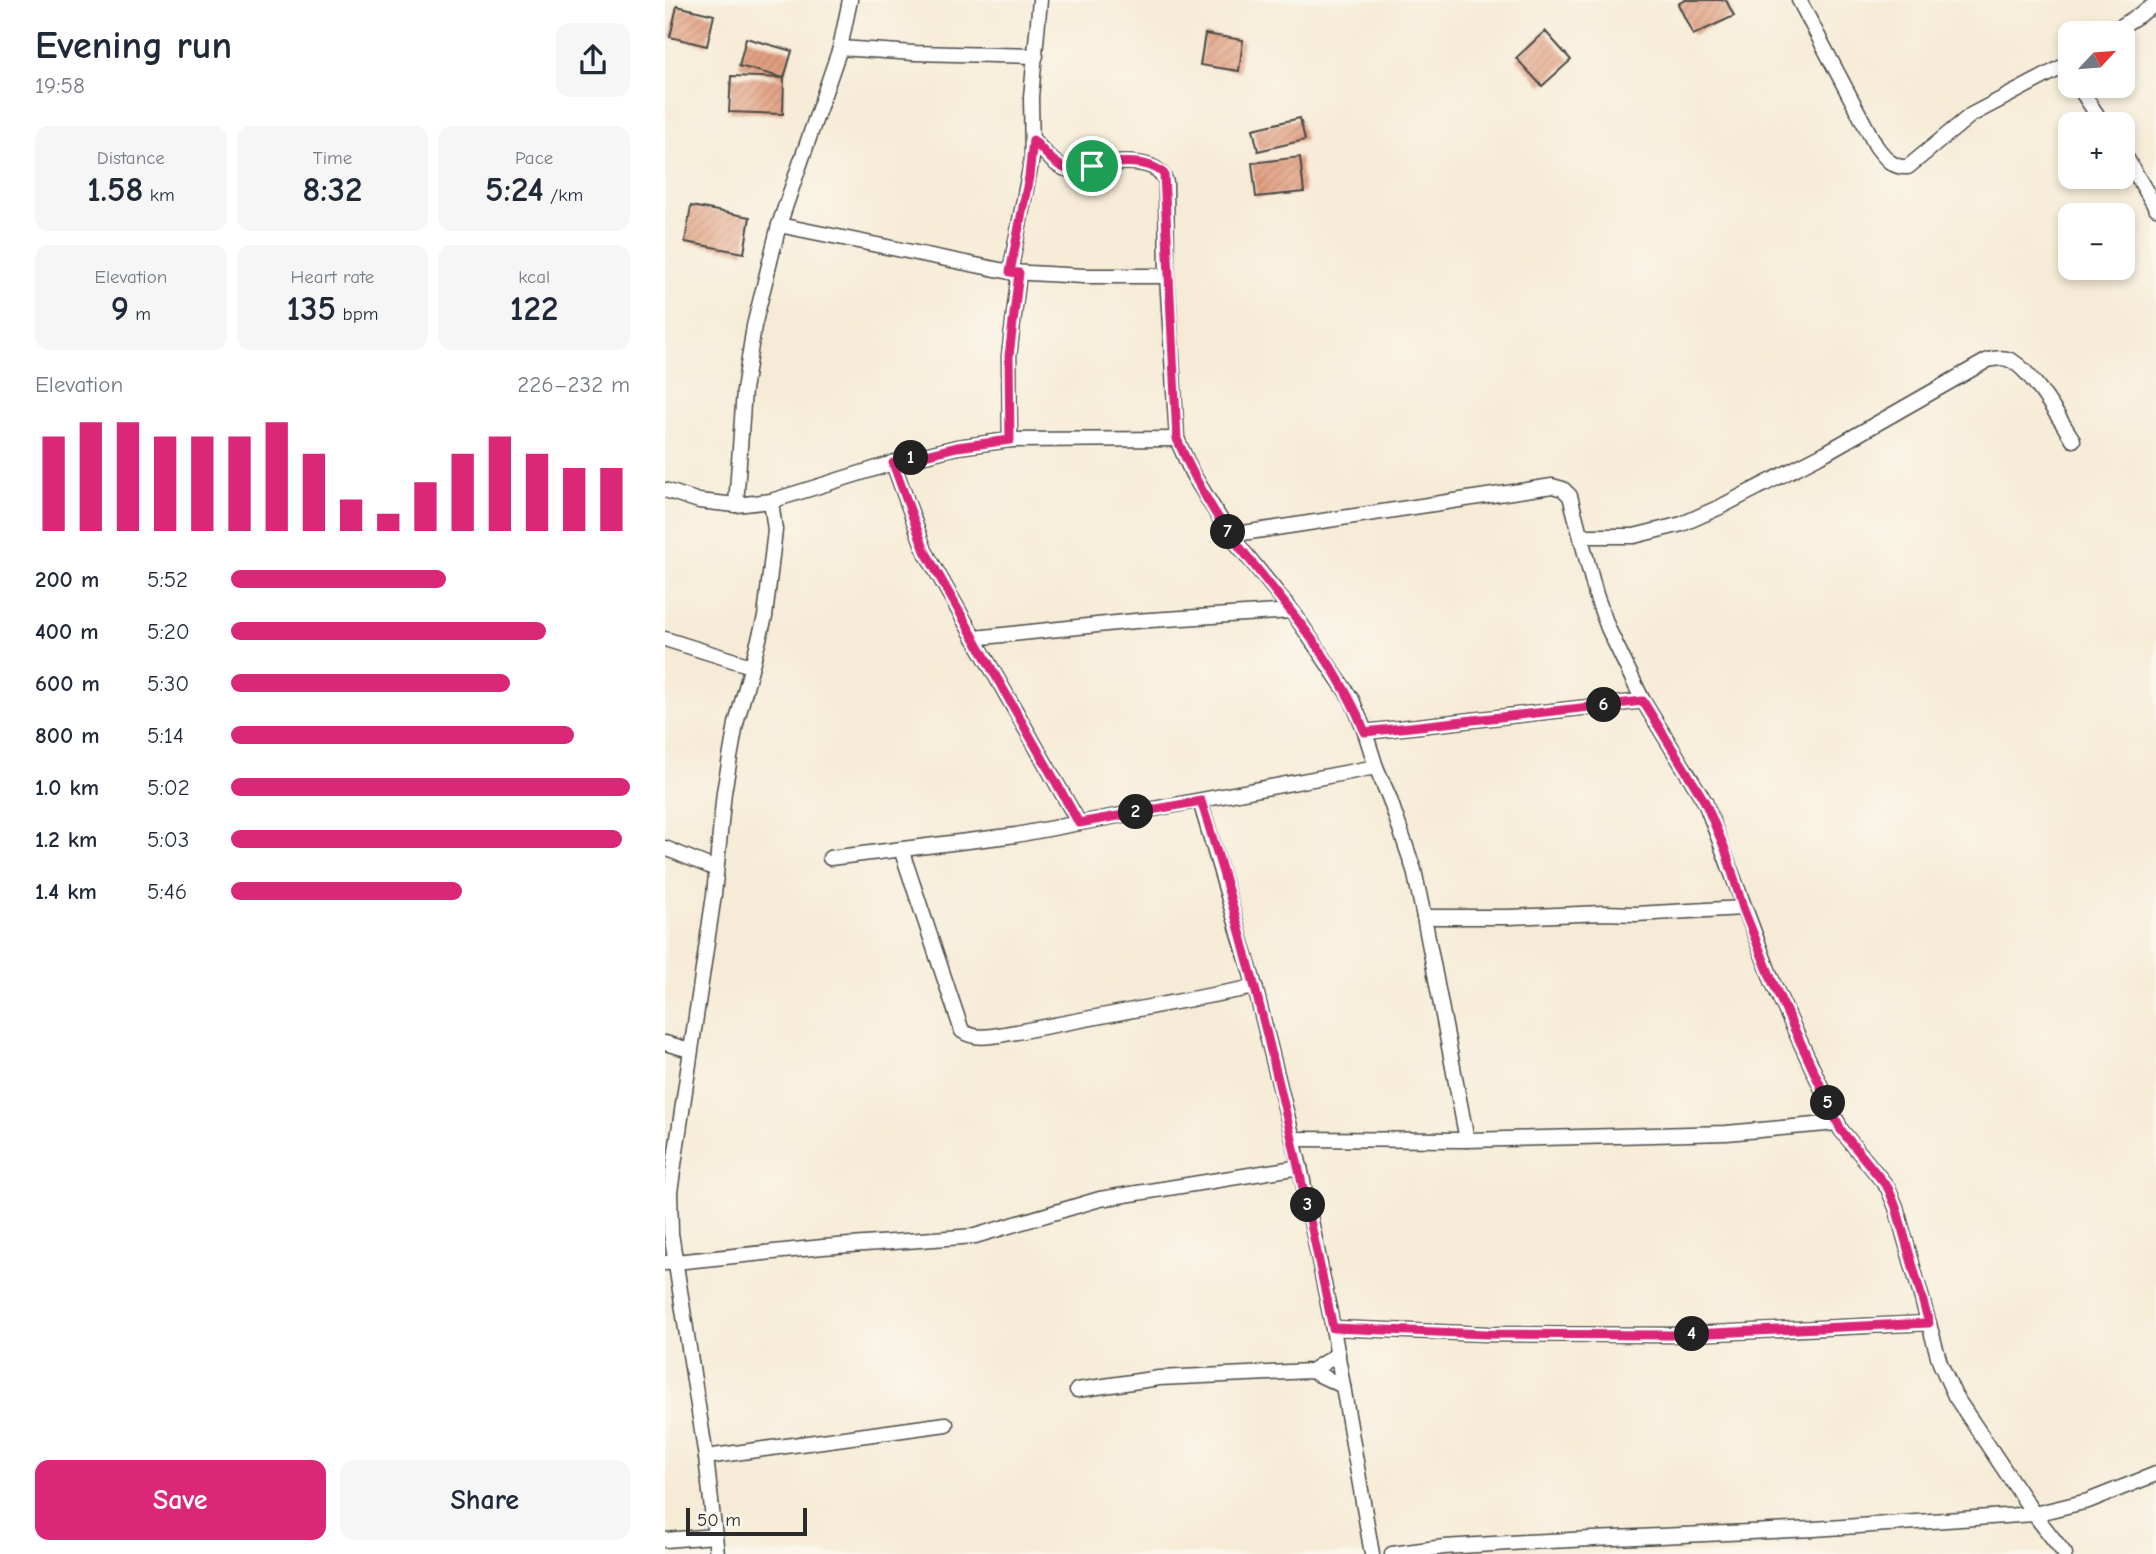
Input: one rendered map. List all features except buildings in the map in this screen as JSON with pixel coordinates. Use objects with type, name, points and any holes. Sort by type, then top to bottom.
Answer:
[{"type":"street","points":[[736,505],[744,390],[754,326],[779,225],[840,48],[850,0]]},
{"type":"street","points":[[1010,440],[1009,356],[1015,272],[1033,140],[1031,97],[1040,0]]},
{"type":"street","points":[[1799,0],[1877,146],[1888,161],[1899,168],[1908,167],[1971,115],[2058,72]]},
{"type":"street","points":[[2130,21],[2156,5]]},
{"type":"street","points":[[840,48],[1036,56]]},
{"type":"street","points":[[1033,140],[1065,169],[1136,163],[1158,168],[1164,174],[1177,439],[1192,473],[1230,535],[1292,611],[1352,700],[1414,870],[1467,1140]]},
{"type":"street","points":[[2135,172],[2156,208]]},
{"type":"street","points":[[779,225],[1015,272],[1084,276],[1167,276]]},
{"type":"street","points":[[1581,536],[1634,536],[1682,524],[1825,453],[1988,360],[2008,359],[2017,364],[2034,383],[2073,440]]},
{"type":"street","points":[[665,490],[699,501],[736,505],[771,501],[893,463],[957,447],[1010,440],[1177,439]]},
{"type":"street","points":[[893,463],[925,551],[1079,823]]},
{"type":"street","points":[[1230,535],[1552,486],[1563,489],[1570,496],[1595,595],[1608,628],[1643,701],[1705,802],[1725,849],[1743,908],[1773,983],[1838,1124],[1848,1141],[1888,1188],[1896,1207],[1940,1363],[1955,1396],[2034,1514],[2066,1554]]},
{"type":"street","points":[[717,1554],[706,1457],[671,1263],[670,1192],[727,778],[736,724],[765,617],[775,530],[771,501]]},
{"type":"street","points":[[974,638],[1135,621],[1292,611]]},
{"type":"street","points":[[665,639],[751,666]]},
{"type":"street","points":[[1365,732],[1643,701]]},
{"type":"street","points":[[830,858],[1016,835],[1375,767]]},
{"type":"street","points":[[1201,801],[1255,986],[1300,1167],[1338,1354],[1372,1554]]},
{"type":"street","points":[[665,848],[716,869]]},
{"type":"street","points":[[901,849],[962,1031],[970,1036],[1017,1032],[1255,986]]},
{"type":"street","points":[[1424,917],[1509,917],[1603,912],[1636,914],[1743,908]]},
{"type":"street","points":[[665,1043],[690,1050]]},
{"type":"street","points":[[1293,1139],[1467,1140],[1726,1133],[1838,1124]]},
{"type":"street","points":[[671,1263],[823,1247],[975,1236],[1100,1199],[1300,1167]]},
{"type":"street","points":[[1333,1328],[1487,1334],[1670,1335],[1929,1323]]},
{"type":"street","points":[[1311,1371],[1338,1354]]},
{"type":"street","points":[[1077,1390],[1159,1378],[1311,1371],[1343,1386]]},
{"type":"street","points":[[706,1457],[946,1424]]},
{"type":"street","points":[[1392,1554],[1444,1547],[1814,1529],[2034,1514],[2088,1501],[2156,1474]]},
{"type":"street","points":[[665,1540],[715,1536]]},
{"type":"route","points":[[1033,140],[1065,169],[1092,166],[1136,163],[1158,168],[1164,174],[1177,439],[1192,473],[1230,535],[1292,611],[1332,666],[1352,700],[1365,732],[1643,701],[1705,802],[1725,849],[1743,908],[1773,983],[1841,1130],[1888,1188],[1896,1207],[1929,1323],[1670,1335],[1487,1334],[1333,1328],[1300,1167],[1255,986],[1201,801],[1079,823],[925,551],[893,463],[931,452],[1010,440],[1009,356],[1019,273],[1010,272],[1029,177],[1033,140]]}]
